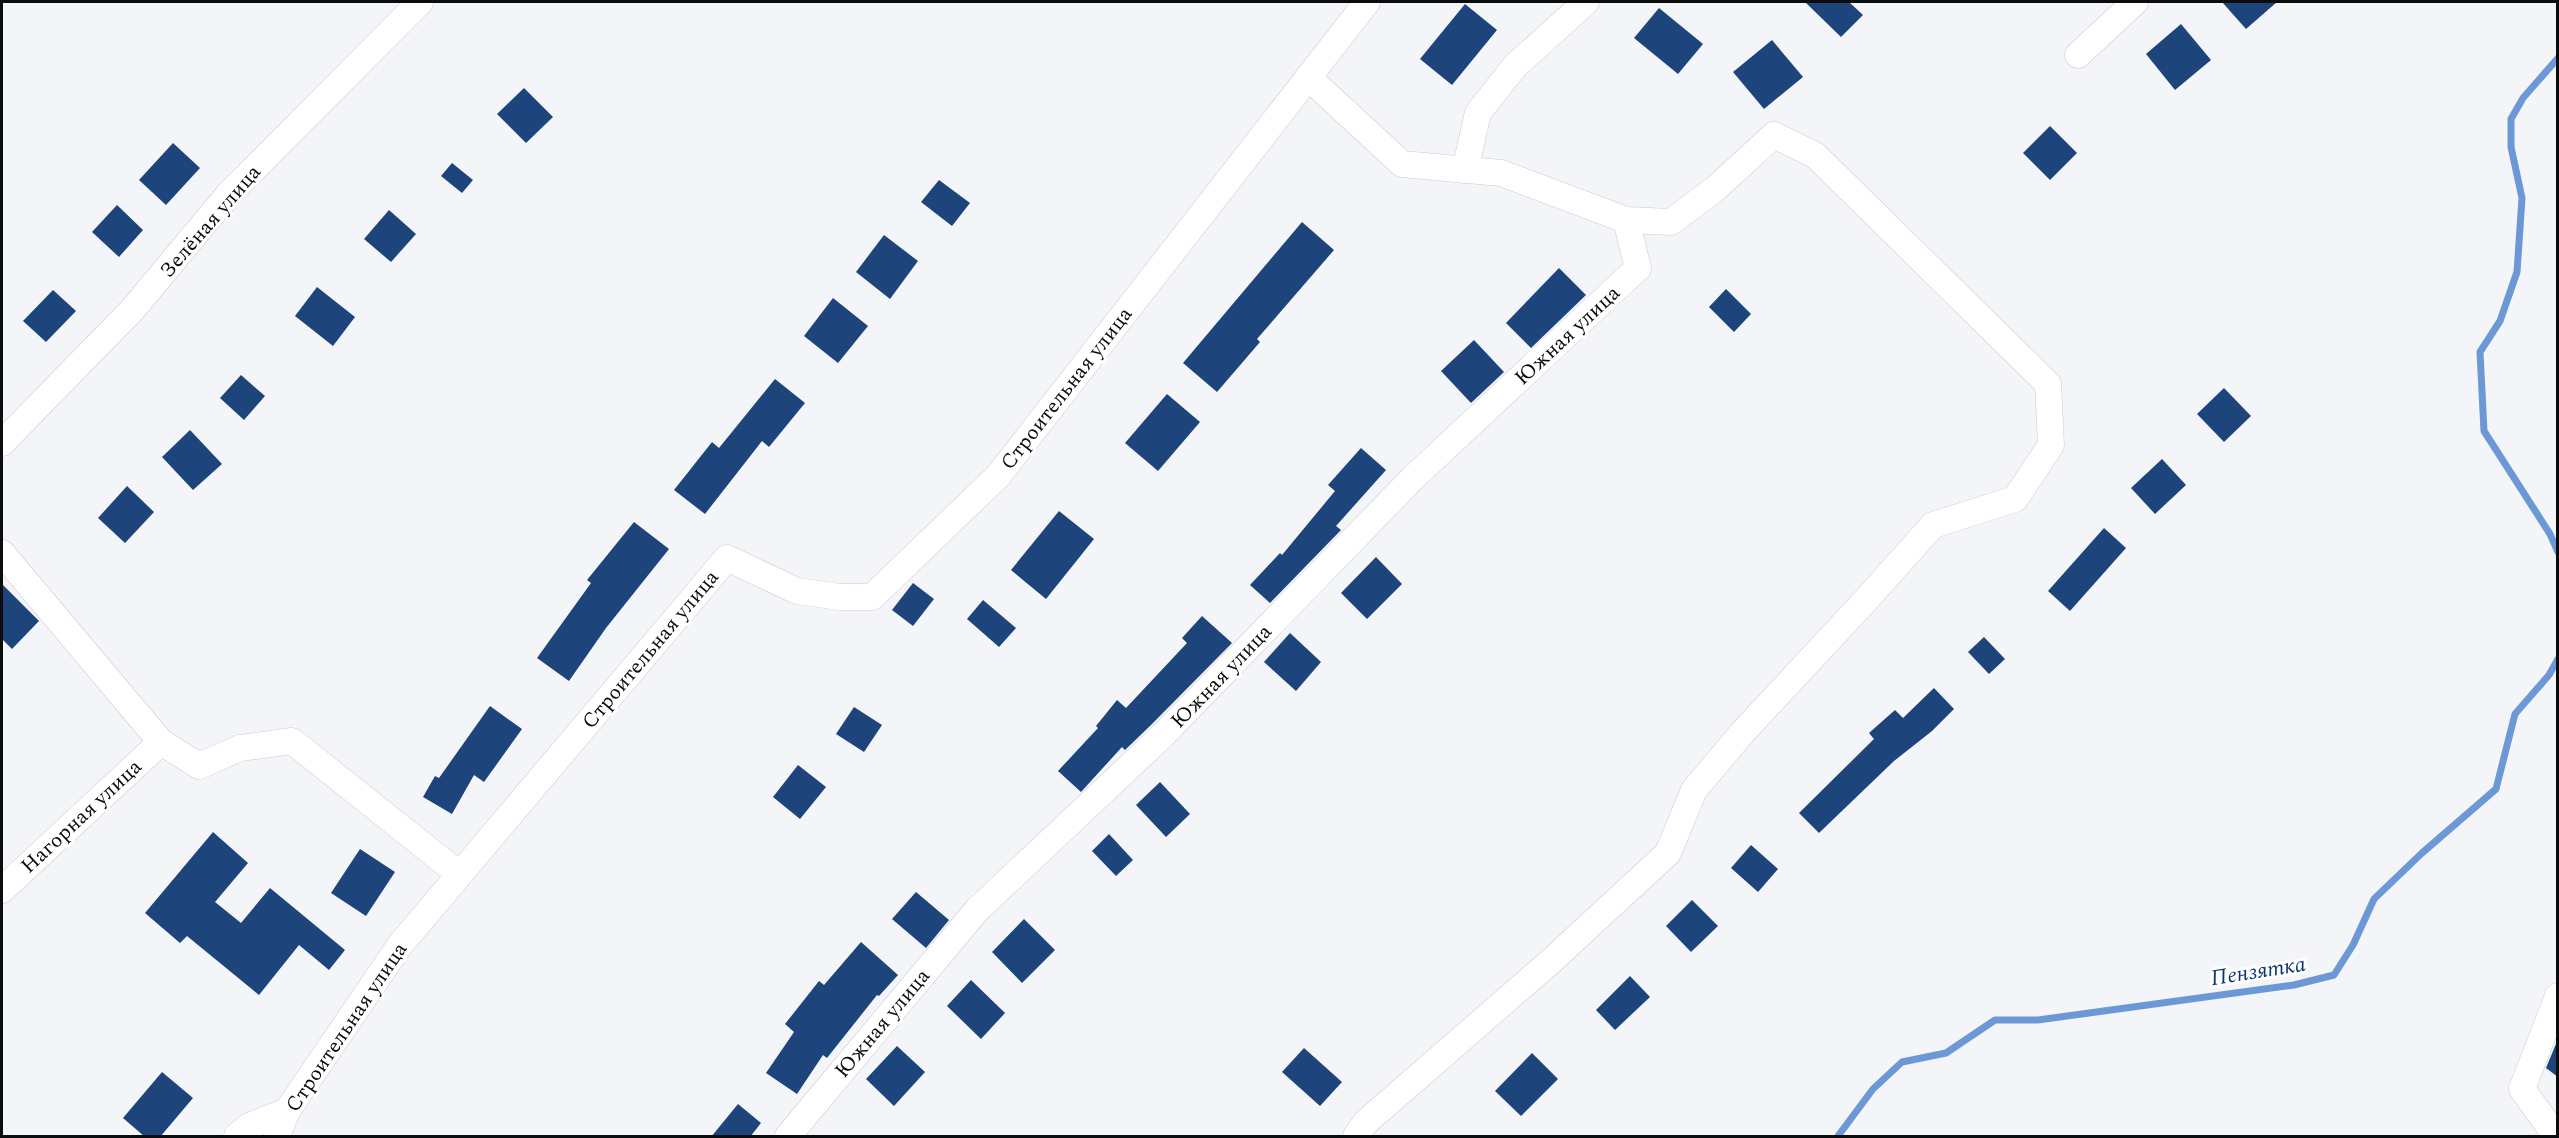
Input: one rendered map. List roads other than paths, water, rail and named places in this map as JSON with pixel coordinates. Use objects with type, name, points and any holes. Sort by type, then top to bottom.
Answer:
[{"type":"street","name":"Зелёная улица","points":[[2,442],[133,309],[228,195],[420,2]]},
{"type":"street","name":"Строительная улица","points":[[277,1137],[287,1111],[400,945],[727,558],[797,591],[840,597],[873,597],[998,476],[1367,2]]},
{"type":"street","points":[[1465,170],[1478,113],[1515,66],[1586,2]]},
{"type":"street","points":[[2078,55],[2134,2]]},
{"type":"street","points":[[1308,77],[1402,164],[1501,172],[1626,220],[1671,222],[1715,189],[1774,135],[1815,155],[2048,384],[2051,445],[2015,499],[1933,525],[1743,732],[1694,790],[1668,853],[1550,962],[1366,1122],[1356,1137]]},
{"type":"street","name":"Южная улица","points":[[788,1137],[977,910],[1162,736],[1413,478],[1638,268],[1626,220]]},
{"type":"street","points":[[2,553],[161,741],[199,766],[240,748],[292,741],[459,874]]},
{"type":"street","name":"Нагорная улица","points":[[2,890],[161,741]]},
{"type":"street","points":[[2556,1137],[2522,1089],[2558,996]]},
{"type":"street","points":[[237,1137],[249,1126],[287,1111]]},
{"type":"waterway","name":"Пензятка","points":[[2558,58],[2523,98],[2511,119],[2511,147],[2522,198],[2517,272],[2500,321],[2480,352],[2484,431],[2550,534],[2558,552]]},
{"type":"waterway","name":"Пензятка","points":[[1838,1136],[1873,1089],[1902,1062],[1946,1053],[1995,1020],[2038,1020],[2294,985],[2334,975],[2353,945],[2374,899],[2422,853],[2496,789],[2515,714],[2549,675],[2558,659]]}]
